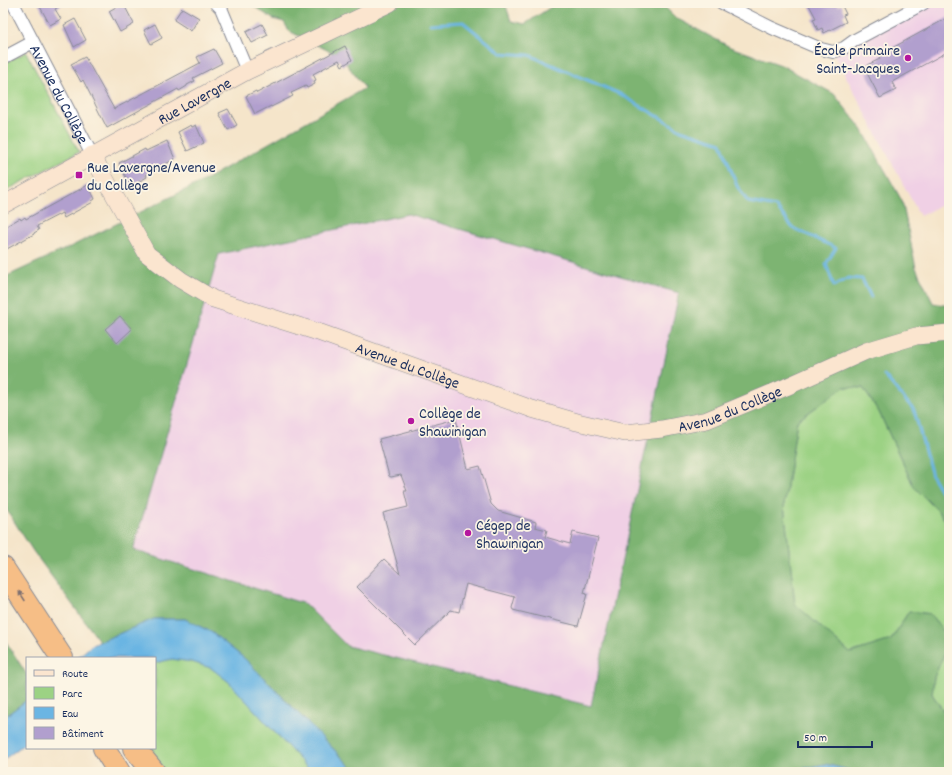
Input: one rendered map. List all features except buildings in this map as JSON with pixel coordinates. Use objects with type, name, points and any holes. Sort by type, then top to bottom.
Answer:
[{"type":"highway","points":[[3,568],[34,628],[44,657]]},
{"type":"highway","points":[[3,596],[61,657]]},
{"type":"highway","points":[[105,749],[119,772]]},
{"type":"highway","points":[[122,749],[137,772]]},
{"type":"highway","points":[[135,749],[154,772]]},
{"type":"street","name":"Avenue du Collège","points":[[13,3],[92,155],[147,254],[181,280],[213,299],[321,333],[532,409],[577,422],[625,433],[662,429],[707,420],[866,352],[916,336],[949,333]]},
{"type":"street","points":[[216,3],[221,8],[247,71]]},
{"type":"street","name":"Rue Lavergne","points":[[3,204],[247,71],[390,3]]},
{"type":"street","points":[[722,3],[772,28],[821,49],[833,52],[844,48],[855,40],[924,3]]},
{"type":"street","points":[[3,58],[33,42]]},
{"type":"shaded area","points":[[923,3],[949,3],[949,201],[920,216],[833,52]]},
{"type":"shaded area","name":"Collège de Shawinigan","points":[[408,214],[680,293],[591,706],[347,646],[305,604],[133,550],[219,254]]},
{"type":"green space","points":[[249,3],[505,3],[511,21],[525,24],[557,3],[661,3],[676,18],[730,47],[781,65],[834,94],[862,129],[902,201],[916,268],[933,303],[949,306],[949,525],[938,511],[914,487],[879,412],[863,388],[844,387],[797,421],[784,505],[795,604],[850,653],[891,640],[909,611],[930,614],[949,638],[949,643],[934,677],[932,694],[949,719],[949,772],[857,772],[825,764],[786,772],[356,772],[245,659],[211,632],[185,619],[154,619],[100,642],[33,551],[3,504],[3,278],[72,246],[203,181],[365,88],[341,57],[289,31],[284,22],[273,19]],"holes":[[[408,214],[679,293],[591,706],[347,646],[305,604],[133,550],[219,254]]]},
{"type":"green space","points":[[26,52],[79,152],[3,192],[3,64]]},
{"type":"green space","points":[[844,387],[863,388],[879,412],[914,487],[938,511],[949,525],[949,638],[930,614],[909,611],[891,640],[850,653],[795,605],[784,505],[797,421]]},
{"type":"green space","points":[[3,637],[26,673],[26,701],[3,718]]},
{"type":"green space","points":[[949,643],[949,719],[932,694],[934,677]]},
{"type":"green space","points":[[172,659],[192,662],[211,668],[229,682],[311,772],[162,772],[146,749],[156,749],[156,663]]},
{"type":"water","points":[[154,619],[185,619],[211,632],[245,659],[356,772],[311,772],[229,682],[211,668],[192,662],[172,659],[156,663],[156,657],[78,657],[92,645]]},
{"type":"water","points":[[26,701],[26,743],[3,760],[3,718]]},
{"type":"water","points":[[825,764],[857,772],[786,772]]},
{"type":"waterway","points":[[430,24],[463,22],[501,53],[529,55],[620,94],[681,130],[721,143],[737,186],[748,202],[776,207],[793,228],[836,248],[826,264],[834,286],[848,278],[862,279],[871,297]]},
{"type":"waterway","points":[[884,375],[914,410],[932,476],[949,505]]},
{"type":"place","name":"École primaire Saint-Jacques","points":[[908,58]]},
{"type":"place","name":"Rue Lavergne/Avenue du Collège","points":[[79,175]]},
{"type":"place","name":"Collège de Shawinigan","points":[[411,421]]},
{"type":"place","name":"Cégep de Shawinigan","points":[[468,533]]}]
